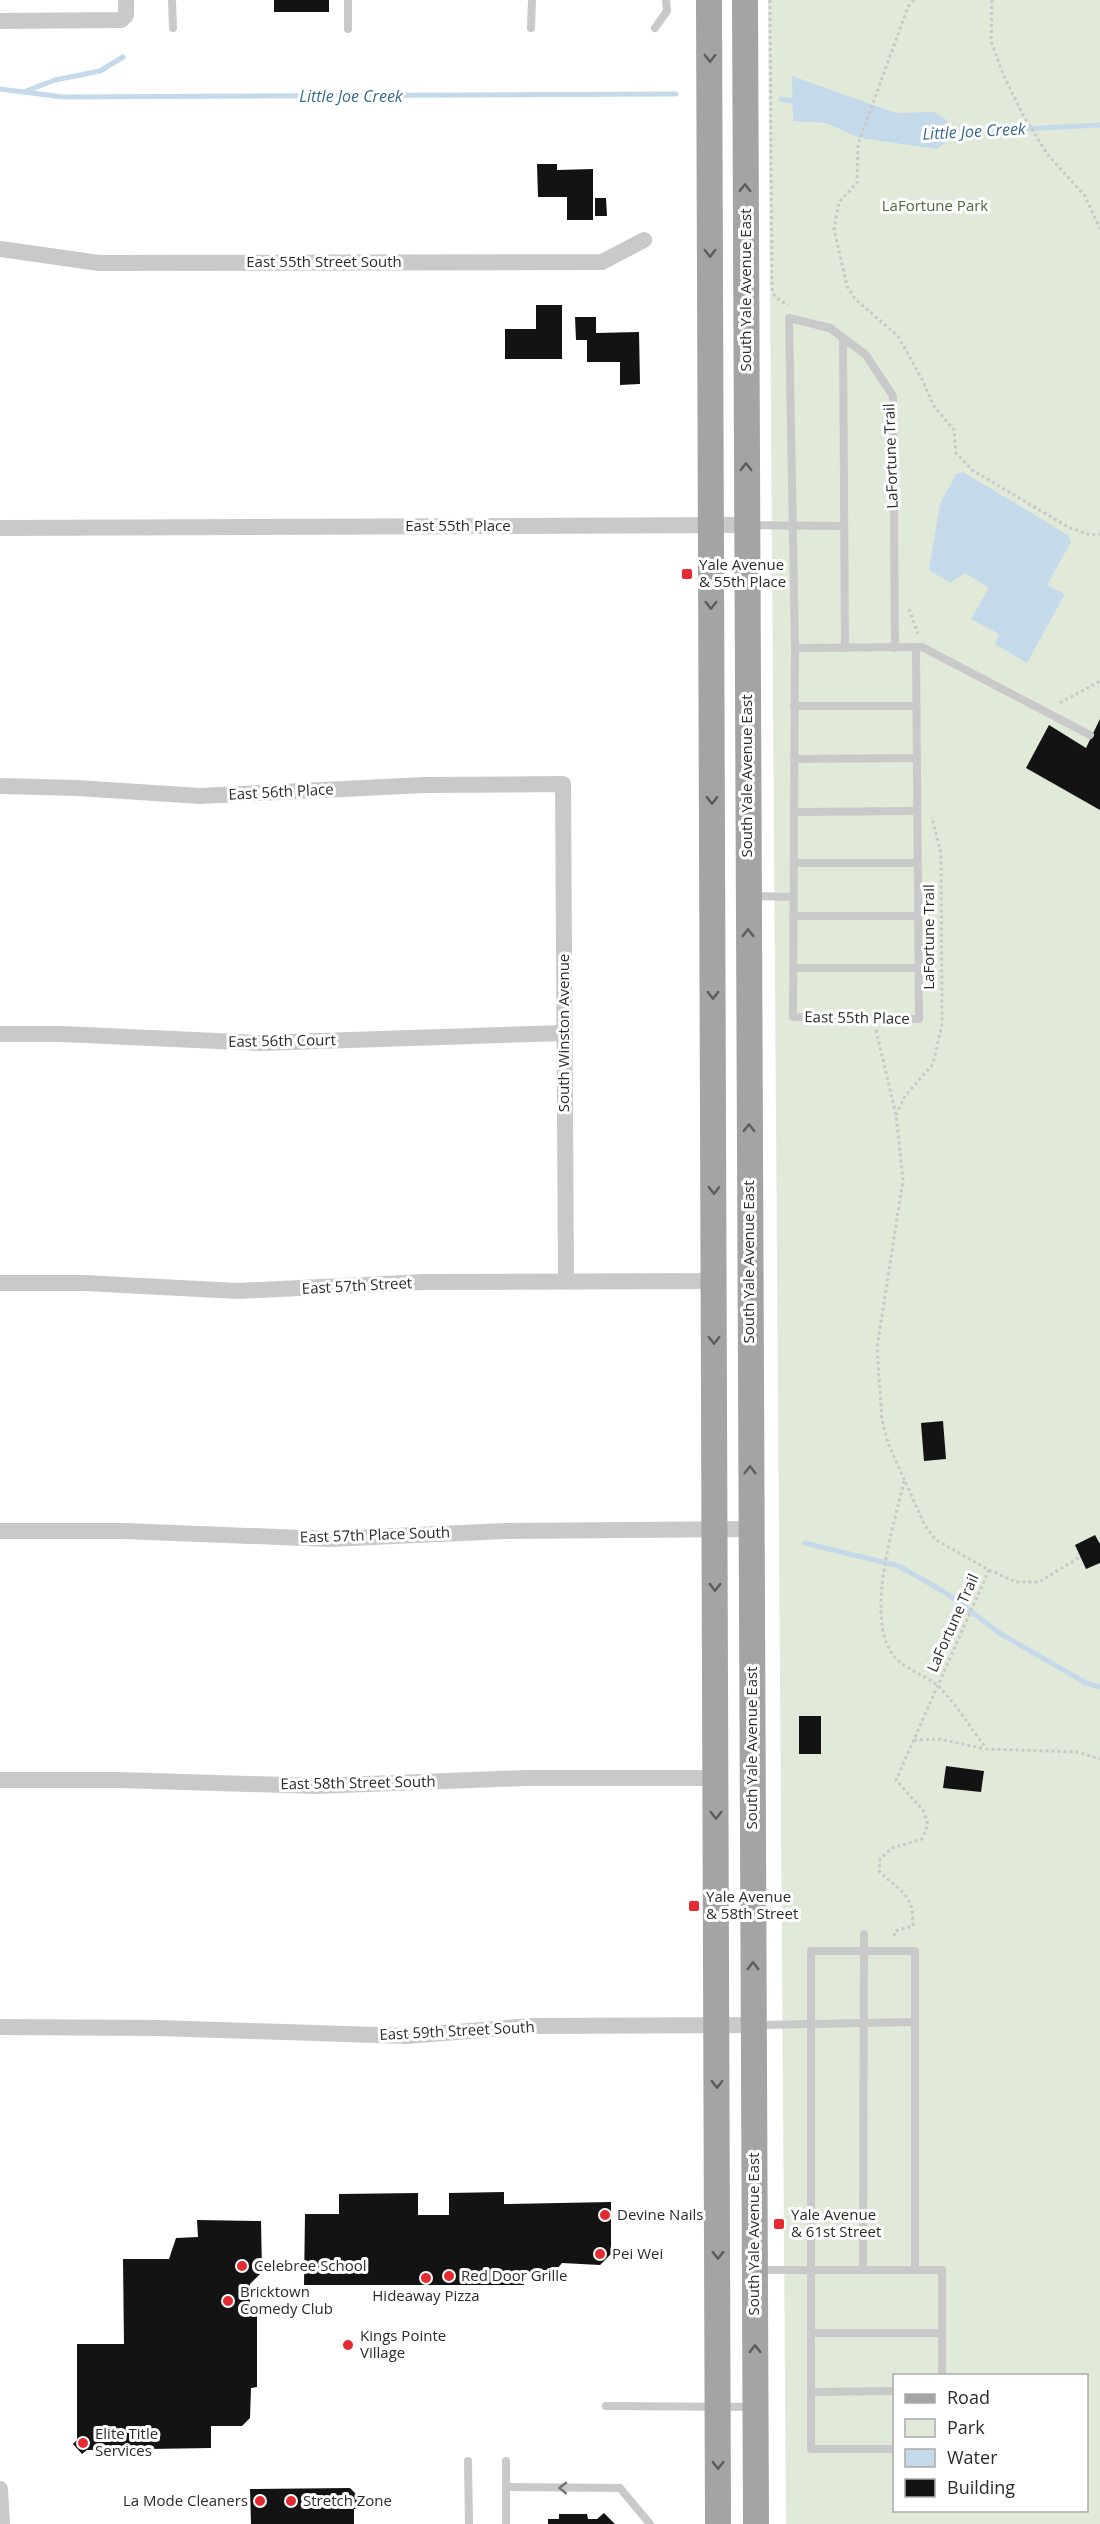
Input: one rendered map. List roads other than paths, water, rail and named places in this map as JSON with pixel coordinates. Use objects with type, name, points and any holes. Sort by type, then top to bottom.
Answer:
[{"type":"main road","points":[[709,0],[718,2524]]},
{"type":"main road","name":"South Yale Avenue East","points":[[745,0],[756,2524]]},
{"type":"street","points":[[0,21],[121,20],[126,15],[126,0]]},
{"type":"street","name":"East 55th Street South","points":[[0,249],[99,263],[602,262],[644,240]]},
{"type":"street","name":"East 55th Place","points":[[0,528],[746,525]]},
{"type":"street","name":"East 56th Place","points":[[0,786],[77,788],[200,796],[425,784],[563,784]]},
{"type":"street","name":"South Winston Avenue","points":[[563,784],[566,1281]]},
{"type":"street","name":"East 56th Court","points":[[0,1034],[62,1034],[259,1043],[564,1033]]},
{"type":"street","name":"East 57th Street","points":[[0,1283],[85,1283],[237,1291],[424,1282],[714,1281]]},
{"type":"street","name":"East 57th Place South","points":[[0,1531],[123,1530],[329,1539],[505,1530],[750,1529]]},
{"type":"street","name":"East 58th Street South","points":[[0,1780],[120,1780],[316,1786],[526,1778],[716,1778]]},
{"type":"street","name":"East 59th Street South","points":[[0,2027],[158,2028],[406,2036],[531,2026],[753,2025]]},
{"type":"street","points":[[0,2489],[2,2524]]},
{"type":"lane","points":[[172,0],[173,28]]},
{"type":"lane","points":[[348,0],[348,29]]},
{"type":"lane","points":[[531,28],[532,0]]},
{"type":"lane","points":[[655,28],[667,11],[666,0]]},
{"type":"lane","points":[[844,526],[793,525],[789,318],[830,328],[866,355],[893,396],[895,648]]},
{"type":"lane","points":[[843,338],[845,648]]},
{"type":"lane","name":"East 55th Place","points":[[746,525],[793,525],[795,648],[793,1017],[919,1019],[916,758],[919,648]]},
{"type":"lane","points":[[795,648],[919,648],[1090,735]]},
{"type":"lane","points":[[794,706],[916,706]]},
{"type":"lane","points":[[794,759],[916,758]]},
{"type":"lane","points":[[794,812],[917,811]]},
{"type":"lane","points":[[794,863],[917,863]]},
{"type":"lane","points":[[748,896],[793,897]]},
{"type":"lane","points":[[793,916],[918,916]]},
{"type":"lane","points":[[793,968],[918,968]]},
{"type":"lane","points":[[863,2270],[864,1934]]},
{"type":"lane","points":[[893,2449],[811,2449],[811,1951],[915,1951],[915,2270]]},
{"type":"lane","name":"East 59th Street South","points":[[753,2025],[915,2022]]},
{"type":"lane","points":[[754,2270],[942,2270],[942,2374]]},
{"type":"lane","points":[[811,2333],[942,2333]]},
{"type":"lane","points":[[811,2392],[893,2391]]},
{"type":"lane","points":[[606,2406],[755,2408]]},
{"type":"lane","points":[[468,2461],[468,2524]]},
{"type":"lane","points":[[506,2461],[506,2524]]},
{"type":"lane","points":[[506,2487],[620,2488],[650,2524]]},
{"type":"water","points":[[792,76],[896,113],[934,112],[952,127],[950,139],[937,149],[860,138],[826,123],[793,121]]},
{"type":"water","points":[[963,472],[1068,535],[1071,542],[1047,585],[1065,594],[1027,663],[995,644],[999,634],[971,619],[989,588],[965,573],[950,583],[929,570],[940,504],[956,474]]},
{"type":"waterway","name":"Little Joe Creek","points":[[26,91],[55,80],[100,71],[123,57]]},
{"type":"waterway","name":"Little Joe Creek","points":[[0,89],[63,97],[676,94]]},
{"type":"waterway","name":"Little Joe Creek","points":[[781,99],[797,102]]},
{"type":"waterway","name":"Little Joe Creek","points":[[946,133],[1100,125]]},
{"type":"waterway","points":[[805,1543],[899,1566],[946,1593],[1001,1634],[1086,1683],[1100,1687]]},
{"type":"place","name":"Yale Avenue & 55th Place","points":[[687,574]]},
{"type":"place","name":"Yale Avenue & 58th Street","points":[[694,1906]]},
{"type":"place","name":"Devine Nails","points":[[605,2215]]},
{"type":"place","name":"Yale Avenue & 61st Street","points":[[779,2224]]},
{"type":"place","name":"Pei Wei","points":[[600,2254]]},
{"type":"place","name":"Celebree School","points":[[242,2266]]},
{"type":"place","name":"Red Door Grille","points":[[449,2276]]},
{"type":"place","name":"Hideaway Pizza","points":[[426,2278]]},
{"type":"place","name":"Bricktown Comedy Club","points":[[228,2301]]},
{"type":"place","name":"Kings Pointe Village","points":[[348,2345]]},
{"type":"place","name":"Elite Title Services","points":[[83,2443]]},
{"type":"place","name":"La Mode Cleaners","points":[[260,2501]]},
{"type":"place","name":"Stretch Zone","points":[[291,2501]]},
{"type":"park label","name":"LaFortune Park","points":[[935,206]]}]
